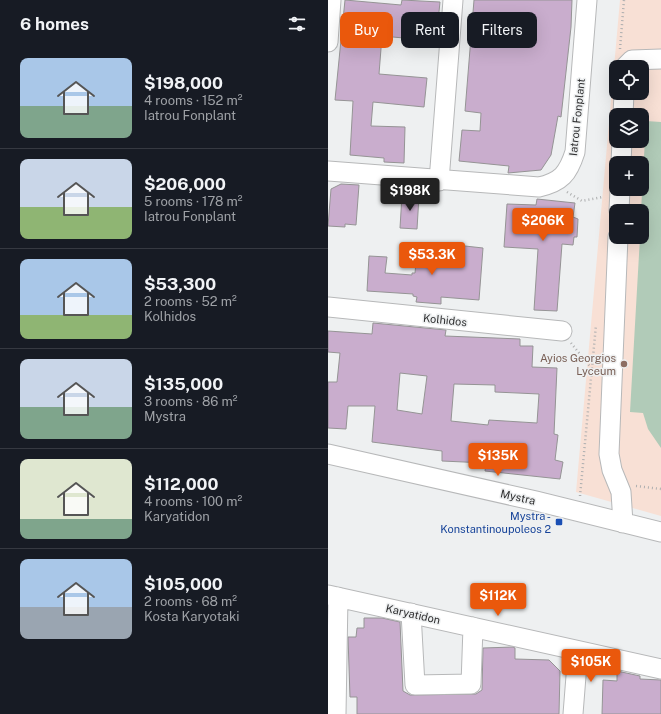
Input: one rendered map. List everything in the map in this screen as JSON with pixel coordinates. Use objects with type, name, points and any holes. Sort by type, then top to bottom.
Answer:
[{"type":"street","points":[[328,36],[331,0]]},
{"type":"street","points":[[439,181],[453,0]]},
{"type":"street","name":"Iatrou Fonplant","points":[[552,184],[564,176],[572,164],[576,152],[587,0]]},
{"type":"street","points":[[632,60],[661,59]]},
{"type":"street","points":[[328,171],[439,181],[540,187],[552,184]]},
{"type":"street","points":[[618,244],[609,454],[621,492],[623,522]]},
{"type":"street","name":"Kolhidos","points":[[328,307],[562,331]]},
{"type":"street","name":"Mystra","points":[[328,454],[536,501],[661,532]]},
{"type":"street","points":[[333,596],[336,714]]},
{"type":"street","name":"Karyatidon","points":[[333,596],[661,670]]},
{"type":"street","points":[[411,613],[415,685],[471,684],[473,627]]},
{"type":"street","points":[[574,714],[578,651]]},
{"type":"path","points":[[622,60],[624,0]]},
{"type":"path","points":[[552,184],[582,201],[609,194]]},
{"type":"path","points":[[562,331],[592,369]]},
{"type":"path","points":[[580,502],[595,339]]},
{"type":"path","points":[[618,484],[661,490]]},
{"type":"shaded area","name":"Ayios Georgios Lyceum","points":[[620,0],[661,0],[661,516],[576,492],[609,123],[609,148],[649,148],[649,108],[610,108],[611,100],[649,100],[649,60],[615,60]]},
{"type":"green space","points":[[649,121],[661,122],[661,448],[648,429],[643,413],[630,412],[640,244],[649,244],[649,204],[641,204],[642,196],[649,196],[649,156],[644,156],[644,148],[649,148]]},
{"type":"building","points":[[345,0],[401,5],[402,0],[440,2],[439,12],[401,12],[401,38],[393,37],[393,12],[344,12]]},
{"type":"building","points":[[474,0],[572,0],[571,27],[561,117],[558,116],[551,155],[541,170],[508,173],[509,166],[459,161],[462,130],[480,131],[481,113],[465,111],[470,48],[537,48],[537,12],[473,12]]},
{"type":"building","points":[[340,48],[381,48],[379,74],[427,78],[424,107],[373,102],[371,126],[405,127],[404,163],[384,162],[384,158],[350,155],[353,101],[335,100]]},
{"type":"building","points":[[341,184],[359,185],[356,225],[345,224],[345,227],[328,226],[331,189]]},
{"type":"building","points":[[402,195],[419,196],[417,229],[400,228]]},
{"type":"building","points":[[537,199],[575,203],[573,217],[578,219],[577,237],[574,237],[573,245],[562,244],[557,311],[534,310],[538,249],[504,247],[507,204],[536,205]]},
{"type":"building","points":[[456,245],[483,248],[479,300],[441,297],[441,304],[416,302],[417,297],[413,296],[413,294],[367,291],[369,256],[387,257],[385,273],[412,275],[412,273],[415,273],[417,251],[455,254]]},
{"type":"building","points":[[373,323],[446,330],[445,336],[520,339],[520,346],[533,346],[532,367],[557,368],[554,434],[558,435],[555,460],[563,462],[560,479],[485,471],[486,463],[442,461],[442,451],[372,442],[375,406],[348,406],[346,429],[328,428],[328,382],[337,382],[340,353],[328,352],[328,331],[372,334]],"holes":[[[400,373],[427,376],[422,414],[397,410]],[[454,384],[495,385],[495,392],[539,394],[537,423],[489,420],[488,425],[451,421]]]},
{"type":"building","points":[[364,618],[382,618],[400,622],[403,691],[410,695],[476,694],[482,690],[483,648],[513,647],[515,648],[515,659],[549,660],[560,671],[559,714],[357,714],[357,697],[350,697],[348,637],[356,637],[357,628],[364,628]]},
{"type":"building","points":[[617,671],[640,676],[640,679],[661,680],[661,714],[602,714],[603,680],[617,681]]},
{"type":"place","name":"Ayios Georgios Lyceum","points":[[624,364]]},
{"type":"place","name":"Mystra - Konstantinoupoleos 2","points":[[559,522]]}]
